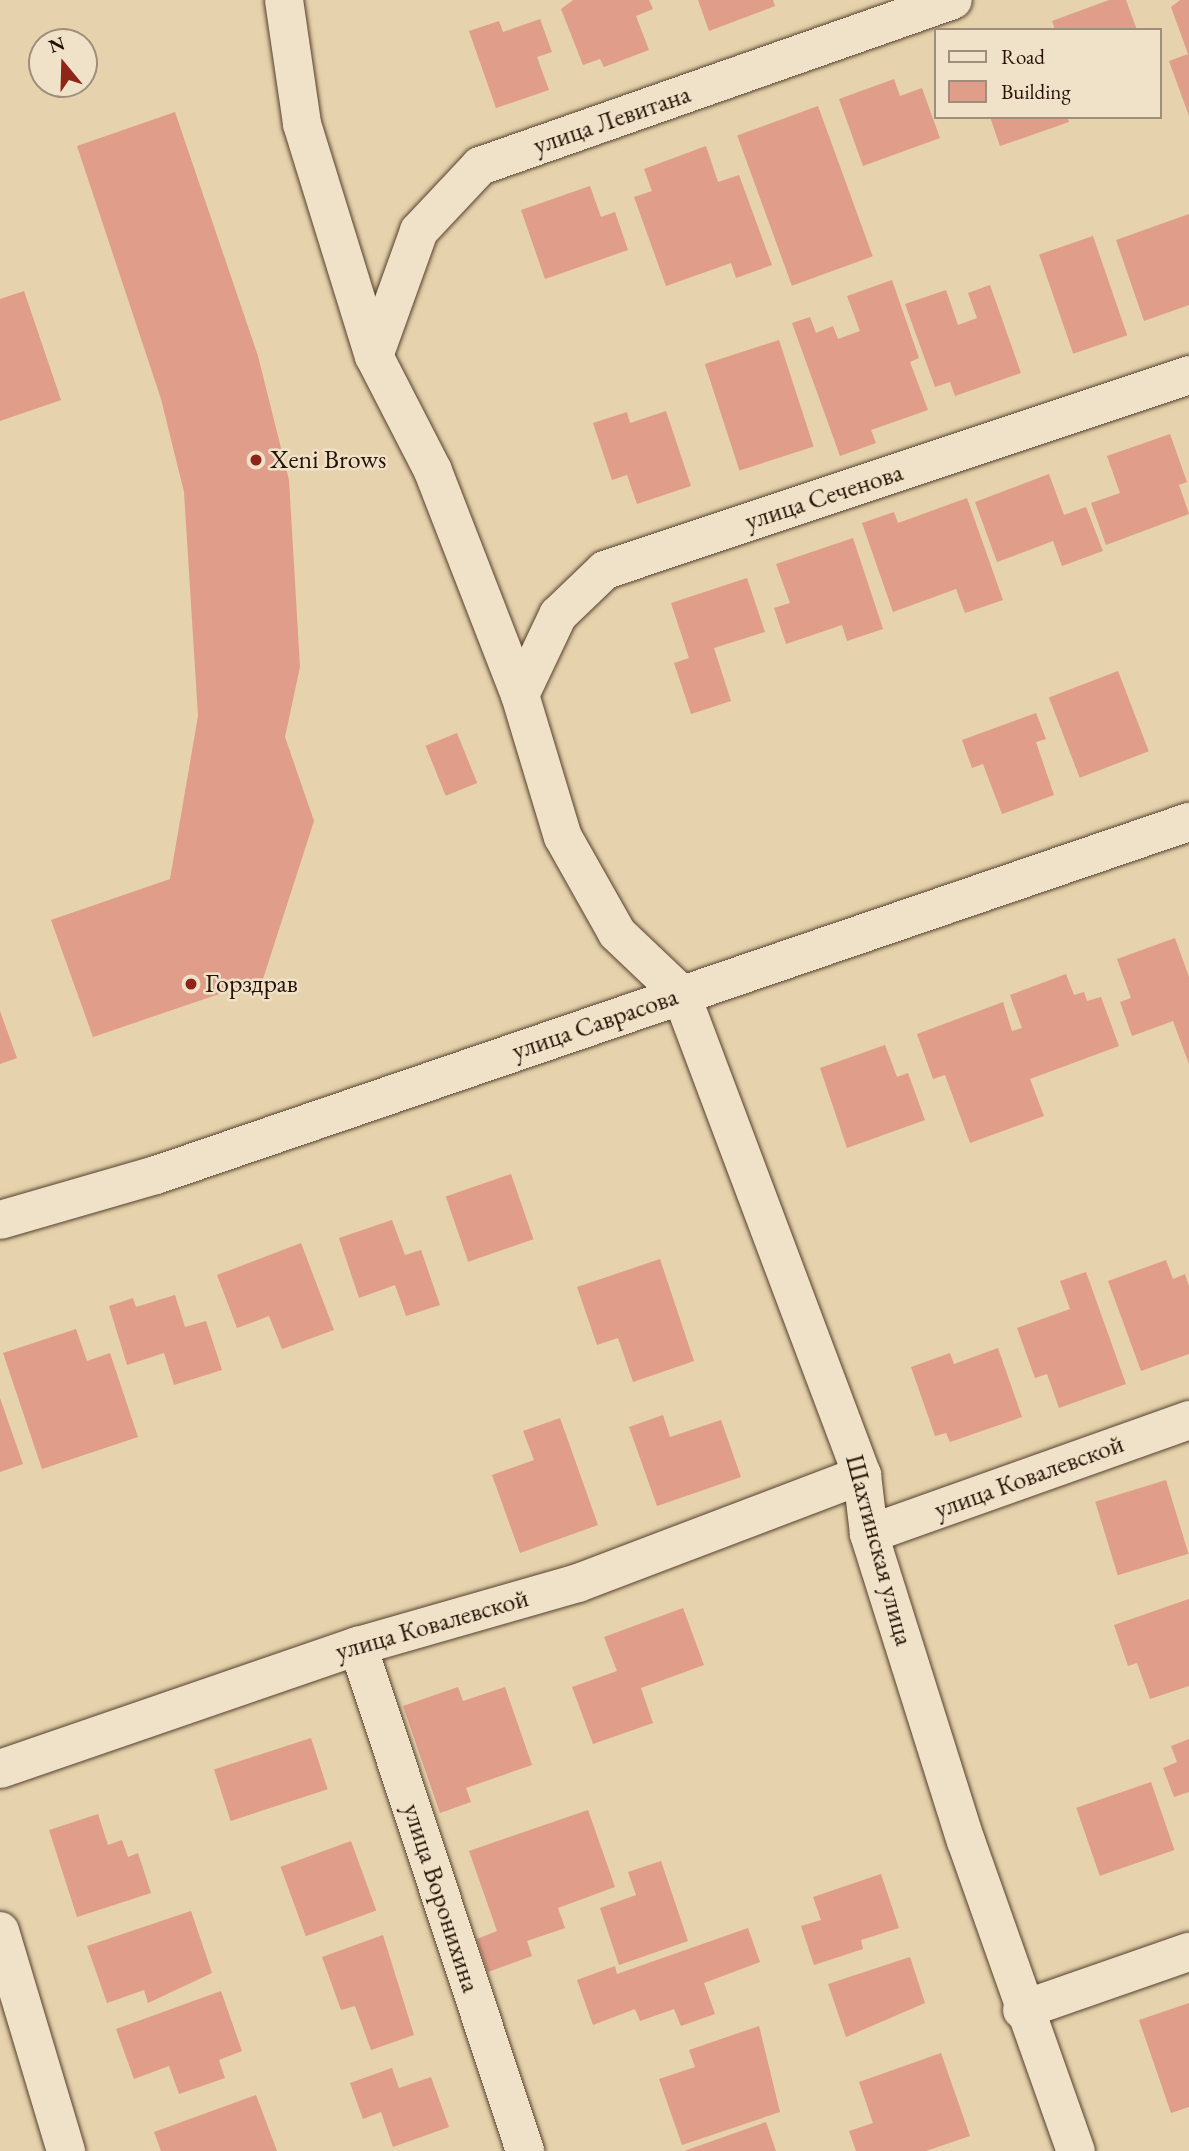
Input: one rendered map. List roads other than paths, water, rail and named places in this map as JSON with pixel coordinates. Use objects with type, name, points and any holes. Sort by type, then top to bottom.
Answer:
[{"type":"street","name":"улица Левитана","points":[[374,356],[419,231],[480,166],[953,0]]},
{"type":"street","points":[[284,1],[302,124],[374,356],[433,471],[520,695],[563,837],[617,933],[681,995]]},
{"type":"street","name":"улица Сеченова","points":[[520,695],[558,615],[605,570],[1189,375]]},
{"type":"street","name":"улица Саврасова","points":[[0,1220],[156,1175],[1189,822]]},
{"type":"street","name":"Шахтинская улица","points":[[681,995],[862,1475],[870,1534],[1022,2010],[1076,2151]]},
{"type":"street","name":"улица Ковалевской","points":[[870,1534],[1189,1420]]},
{"type":"street","name":"улица Ковалевской","points":[[0,1769],[358,1646],[578,1583],[862,1475]]},
{"type":"street","name":"улица Воронихина","points":[[358,1646],[525,2151]]},
{"type":"street","points":[[0,1931],[66,2151]]},
{"type":"street","points":[[1022,2010],[1189,1952]]},
{"type":"place","name":"Xeni Brows","points":[[256,460]]},
{"type":"place","name":"Горздрав","points":[[191,984]]}]
